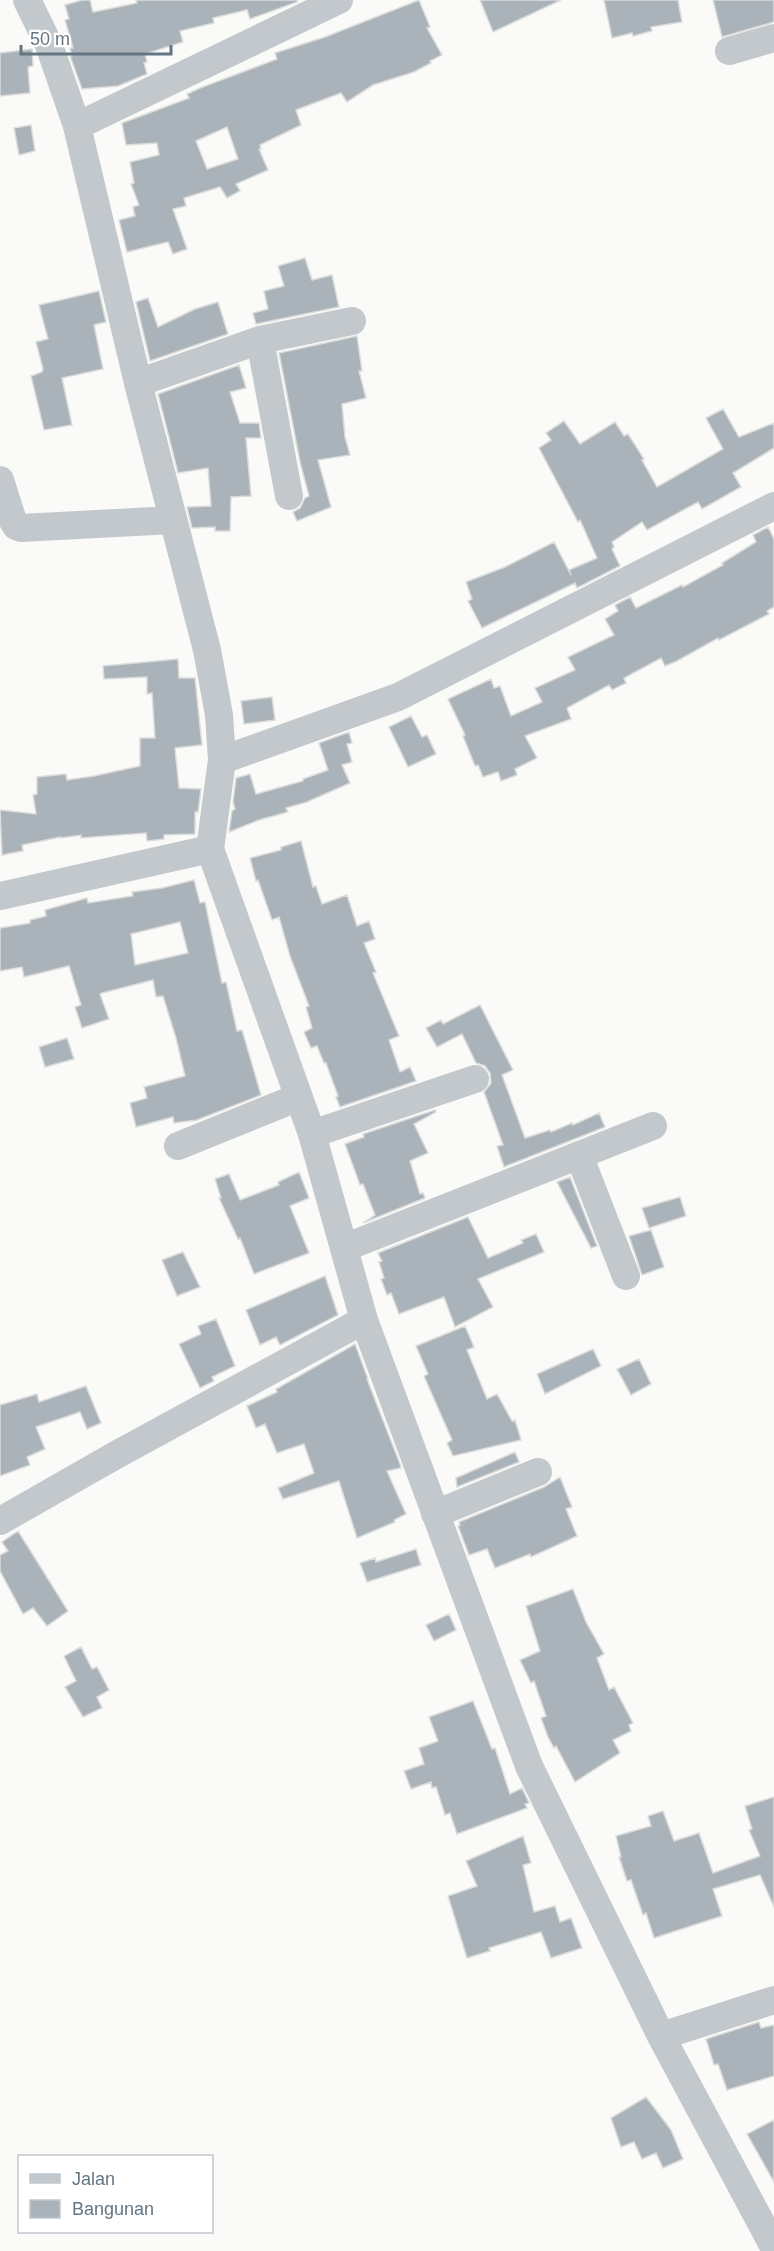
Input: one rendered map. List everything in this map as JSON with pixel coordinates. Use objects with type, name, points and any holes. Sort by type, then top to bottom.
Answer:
[{"type":"street","points":[[27,0],[49,45],[77,126],[138,383],[207,650],[219,715],[222,760],[210,849],[312,1134],[364,1320],[529,1766],[660,2036],[774,2247]]},
{"type":"street","points":[[77,126],[339,0]]},
{"type":"street","points":[[729,51],[774,38]]},
{"type":"street","points":[[138,383],[260,340],[352,321]]},
{"type":"street","points":[[260,340],[289,496]]},
{"type":"street","points":[[0,480],[13,521],[21,528],[173,520]]},
{"type":"street","points":[[222,760],[398,697],[774,506]]},
{"type":"street","points":[[0,896],[210,849]]},
{"type":"street","points":[[312,1134],[475,1079]]},
{"type":"street","points":[[178,1146],[299,1097]]},
{"type":"street","points":[[344,1248],[653,1126]]},
{"type":"street","points":[[579,1155],[626,1276]]},
{"type":"street","points":[[0,1521],[364,1320]]},
{"type":"street","points":[[435,1514],[538,1472]]},
{"type":"street","points":[[660,2036],[774,2000]]},
{"type":"building","points":[[90,0],[93,12],[137,3],[136,0],[297,0],[297,2],[250,19],[247,10],[213,18],[214,23],[180,31],[183,42],[145,54],[147,62],[144,63],[147,74],[118,86],[82,89],[70,56],[72,56],[70,48],[73,48],[65,20],[69,19],[65,5]]},
{"type":"building","points":[[419,0],[430,27],[427,28],[442,55],[414,72],[373,85],[347,102],[341,93],[296,110],[301,125],[260,145],[261,149],[259,149],[268,170],[236,184],[240,191],[227,198],[220,187],[184,198],[186,206],[173,209],[187,249],[173,254],[168,242],[127,252],[119,220],[135,216],[133,207],[139,205],[131,184],[134,183],[130,162],[159,155],[157,143],[126,145],[122,123],[189,98],[187,94],[200,88],[277,59],[275,53],[325,37]],"holes":[[[227,127],[238,159],[207,169],[196,141]]]},
{"type":"building","points":[[480,0],[561,0],[493,32]]},
{"type":"building","points":[[604,0],[678,0],[682,22],[651,27],[652,31],[633,36],[632,33],[612,38]]},
{"type":"building","points":[[713,0],[774,0],[774,22],[722,37]]},
{"type":"building","points":[[32,49],[33,66],[28,67],[30,93],[0,96],[0,53]]},
{"type":"building","points":[[31,125],[35,151],[19,155],[14,128]]},
{"type":"building","points":[[305,258],[312,280],[332,275],[339,307],[256,324],[253,313],[268,309],[264,291],[284,286],[278,266]]},
{"type":"building","points":[[99,291],[106,322],[94,325],[103,369],[62,378],[72,425],[44,430],[31,376],[42,372],[43,369],[36,342],[48,339],[39,305]]},
{"type":"building","points":[[148,298],[158,327],[195,309],[218,302],[228,334],[150,361],[136,302]]},
{"type":"building","points":[[357,336],[362,371],[359,371],[366,398],[342,404],[345,437],[350,455],[318,460],[331,507],[297,521],[293,512],[300,508],[305,498],[309,496],[300,462],[279,353]]},
{"type":"building","points":[[239,365],[246,388],[230,392],[240,423],[259,423],[261,438],[246,438],[251,496],[231,497],[230,531],[215,531],[215,527],[192,528],[187,507],[211,506],[208,468],[178,473],[158,394]]},
{"type":"building","points":[[723,409],[739,437],[774,423],[774,448],[733,473],[741,487],[702,509],[698,502],[647,530],[642,522],[612,542],[614,547],[612,549],[620,566],[577,588],[575,583],[482,628],[468,601],[472,599],[466,582],[505,567],[554,542],[571,575],[569,570],[597,558],[580,520],[578,522],[539,448],[551,440],[546,433],[564,421],[580,444],[615,422],[624,436],[628,434],[644,459],[642,460],[657,487],[723,449],[706,418]]},
{"type":"building","points":[[768,527],[774,539],[774,607],[767,611],[769,614],[665,666],[661,658],[624,678],[626,683],[612,690],[609,685],[567,708],[571,719],[525,736],[537,758],[515,769],[517,775],[501,781],[498,772],[483,777],[478,765],[475,766],[463,736],[465,735],[448,699],[491,679],[494,688],[500,686],[511,716],[542,702],[535,688],[575,670],[568,657],[614,635],[605,619],[618,611],[615,605],[630,597],[636,608],[682,585],[683,587],[723,565],[722,563],[756,542],[753,535]]},
{"type":"building","points":[[178,659],[179,678],[195,678],[202,745],[175,748],[179,788],[201,789],[198,812],[195,812],[195,834],[164,835],[164,839],[147,841],[146,833],[81,838],[81,835],[61,837],[22,845],[23,851],[2,855],[0,810],[36,814],[33,795],[37,794],[37,777],[66,774],[67,780],[140,766],[140,738],[155,738],[152,693],[147,694],[147,677],[104,679],[103,666]]},
{"type":"building","points":[[272,697],[275,720],[244,724],[241,701]]},
{"type":"building","points":[[411,716],[422,737],[427,735],[436,754],[408,767],[389,727]]},
{"type":"building","points":[[349,732],[352,743],[347,744],[352,762],[342,765],[350,783],[307,802],[286,808],[288,812],[229,832],[232,811],[235,809],[233,802],[236,778],[250,774],[256,794],[303,781],[303,779],[328,770],[319,743]]},
{"type":"building","points":[[301,841],[313,887],[316,886],[322,904],[347,895],[357,926],[369,921],[375,939],[364,943],[376,972],[373,973],[399,1036],[389,1040],[400,1072],[410,1067],[416,1081],[340,1107],[326,1063],[317,1046],[311,1048],[304,1032],[312,1028],[306,1007],[309,1006],[290,956],[279,917],[272,920],[258,880],[256,881],[250,858],[281,850],[281,847]]},
{"type":"building","points":[[194,880],[200,903],[205,902],[222,983],[226,982],[237,1031],[242,1030],[261,1095],[197,1120],[174,1123],[173,1117],[136,1127],[130,1103],[147,1098],[144,1087],[185,1076],[163,996],[156,997],[153,980],[100,994],[109,1019],[82,1028],[75,1007],[81,1005],[69,966],[24,977],[22,967],[0,971],[0,928],[30,923],[30,920],[46,916],[45,910],[87,898],[88,903],[133,896],[132,892]],"holes":[[[180,922],[188,953],[135,965],[131,934]]]},
{"type":"building","points":[[480,1005],[513,1070],[502,1075],[525,1138],[550,1130],[551,1132],[572,1123],[573,1125],[599,1113],[605,1127],[504,1167],[497,1146],[503,1145],[484,1092],[491,1083],[490,1073],[485,1066],[476,1063],[462,1034],[437,1047],[426,1028],[441,1020],[443,1024]]},
{"type":"building","points":[[67,1038],[74,1059],[45,1067],[39,1047]]},
{"type":"building","points":[[435,1110],[436,1112],[414,1124],[428,1153],[410,1161],[420,1194],[423,1193],[425,1198],[363,1223],[375,1215],[363,1184],[360,1185],[345,1144],[364,1137],[363,1134]]},
{"type":"building","points":[[299,1172],[309,1198],[290,1206],[309,1253],[254,1274],[240,1238],[238,1239],[219,1198],[221,1198],[215,1179],[229,1174],[240,1200],[279,1185],[278,1182]]},
{"type":"building","points":[[570,1177],[597,1246],[591,1248],[557,1182]]},
{"type":"building","points":[[680,1197],[686,1216],[649,1228],[642,1208]]},
{"type":"building","points":[[468,1217],[488,1258],[523,1243],[521,1240],[536,1234],[544,1252],[478,1279],[493,1307],[455,1327],[444,1297],[399,1314],[391,1293],[387,1295],[381,1279],[384,1278],[379,1262],[382,1261],[378,1253]]},
{"type":"building","points":[[651,1230],[664,1267],[642,1275],[629,1236]]},
{"type":"building","points":[[183,1252],[200,1287],[177,1296],[162,1260]]},
{"type":"building","points":[[325,1276],[338,1315],[280,1345],[276,1337],[260,1345],[246,1310]]},
{"type":"building","points":[[216,1319],[235,1366],[212,1377],[214,1381],[200,1388],[179,1344],[201,1334],[198,1326]]},
{"type":"building","points":[[465,1326],[474,1347],[467,1350],[487,1399],[497,1394],[512,1421],[515,1420],[521,1440],[453,1456],[447,1443],[452,1440],[424,1376],[428,1374],[416,1346]]},
{"type":"building","points":[[355,1344],[400,1464],[401,1468],[387,1471],[406,1514],[394,1520],[395,1522],[357,1538],[339,1481],[283,1499],[278,1488],[314,1473],[304,1444],[277,1453],[265,1424],[256,1428],[247,1406],[277,1392],[276,1389]]},
{"type":"building","points":[[593,1349],[601,1366],[545,1394],[537,1374]]},
{"type":"building","points":[[639,1359],[651,1384],[631,1395],[617,1369]]},
{"type":"building","points":[[86,1386],[101,1423],[87,1429],[80,1412],[36,1427],[45,1449],[27,1457],[30,1465],[0,1476],[0,1405],[37,1394],[39,1402]]},
{"type":"building","points":[[515,1452],[519,1462],[457,1487],[456,1478]]},
{"type":"building","points":[[560,1477],[572,1507],[566,1509],[577,1536],[531,1557],[530,1554],[495,1568],[487,1549],[469,1555],[458,1526],[459,1522],[544,1487]]},
{"type":"building","points":[[18,1531],[68,1611],[47,1626],[33,1608],[23,1614],[0,1571],[0,1555],[8,1551],[2,1542]]},
{"type":"building","points":[[416,1549],[421,1565],[367,1582],[360,1563],[375,1558],[376,1562]]},
{"type":"building","points":[[573,1589],[586,1622],[604,1654],[597,1658],[609,1690],[614,1687],[633,1723],[629,1725],[631,1731],[613,1740],[620,1753],[575,1782],[556,1746],[554,1748],[548,1737],[541,1718],[546,1716],[534,1681],[531,1683],[520,1660],[540,1651],[526,1606]]},
{"type":"building","points":[[449,1614],[456,1630],[434,1641],[426,1625]]},
{"type":"building","points":[[81,1647],[92,1669],[97,1667],[109,1690],[97,1697],[102,1708],[83,1717],[65,1687],[76,1681],[64,1656]]},
{"type":"building","points":[[473,1701],[492,1749],[495,1748],[510,1794],[522,1788],[529,1803],[525,1804],[527,1808],[457,1834],[450,1813],[445,1815],[436,1787],[432,1788],[431,1782],[411,1789],[404,1771],[424,1764],[419,1748],[438,1741],[429,1717]]},
{"type":"building","points":[[774,1797],[774,1907],[760,1875],[713,1889],[722,1916],[654,1938],[631,1880],[627,1881],[619,1857],[621,1857],[616,1836],[651,1826],[648,1816],[663,1811],[674,1841],[699,1833],[713,1873],[760,1856],[749,1830],[752,1829],[745,1806]]},
{"type":"building","points":[[523,1836],[531,1863],[523,1865],[534,1912],[555,1906],[560,1922],[571,1918],[582,1948],[551,1958],[541,1932],[489,1948],[490,1951],[467,1958],[448,1896],[477,1886],[466,1861]]},
{"type":"building","points":[[759,2022],[761,2028],[774,2025],[774,2076],[727,2090],[718,2064],[714,2065],[706,2039]]},
{"type":"building","points":[[646,2097],[671,2130],[683,2159],[663,2168],[656,2153],[642,2159],[634,2142],[621,2147],[611,2118]]},
{"type":"building","points":[[774,2120],[774,2182],[747,2134]]}]
